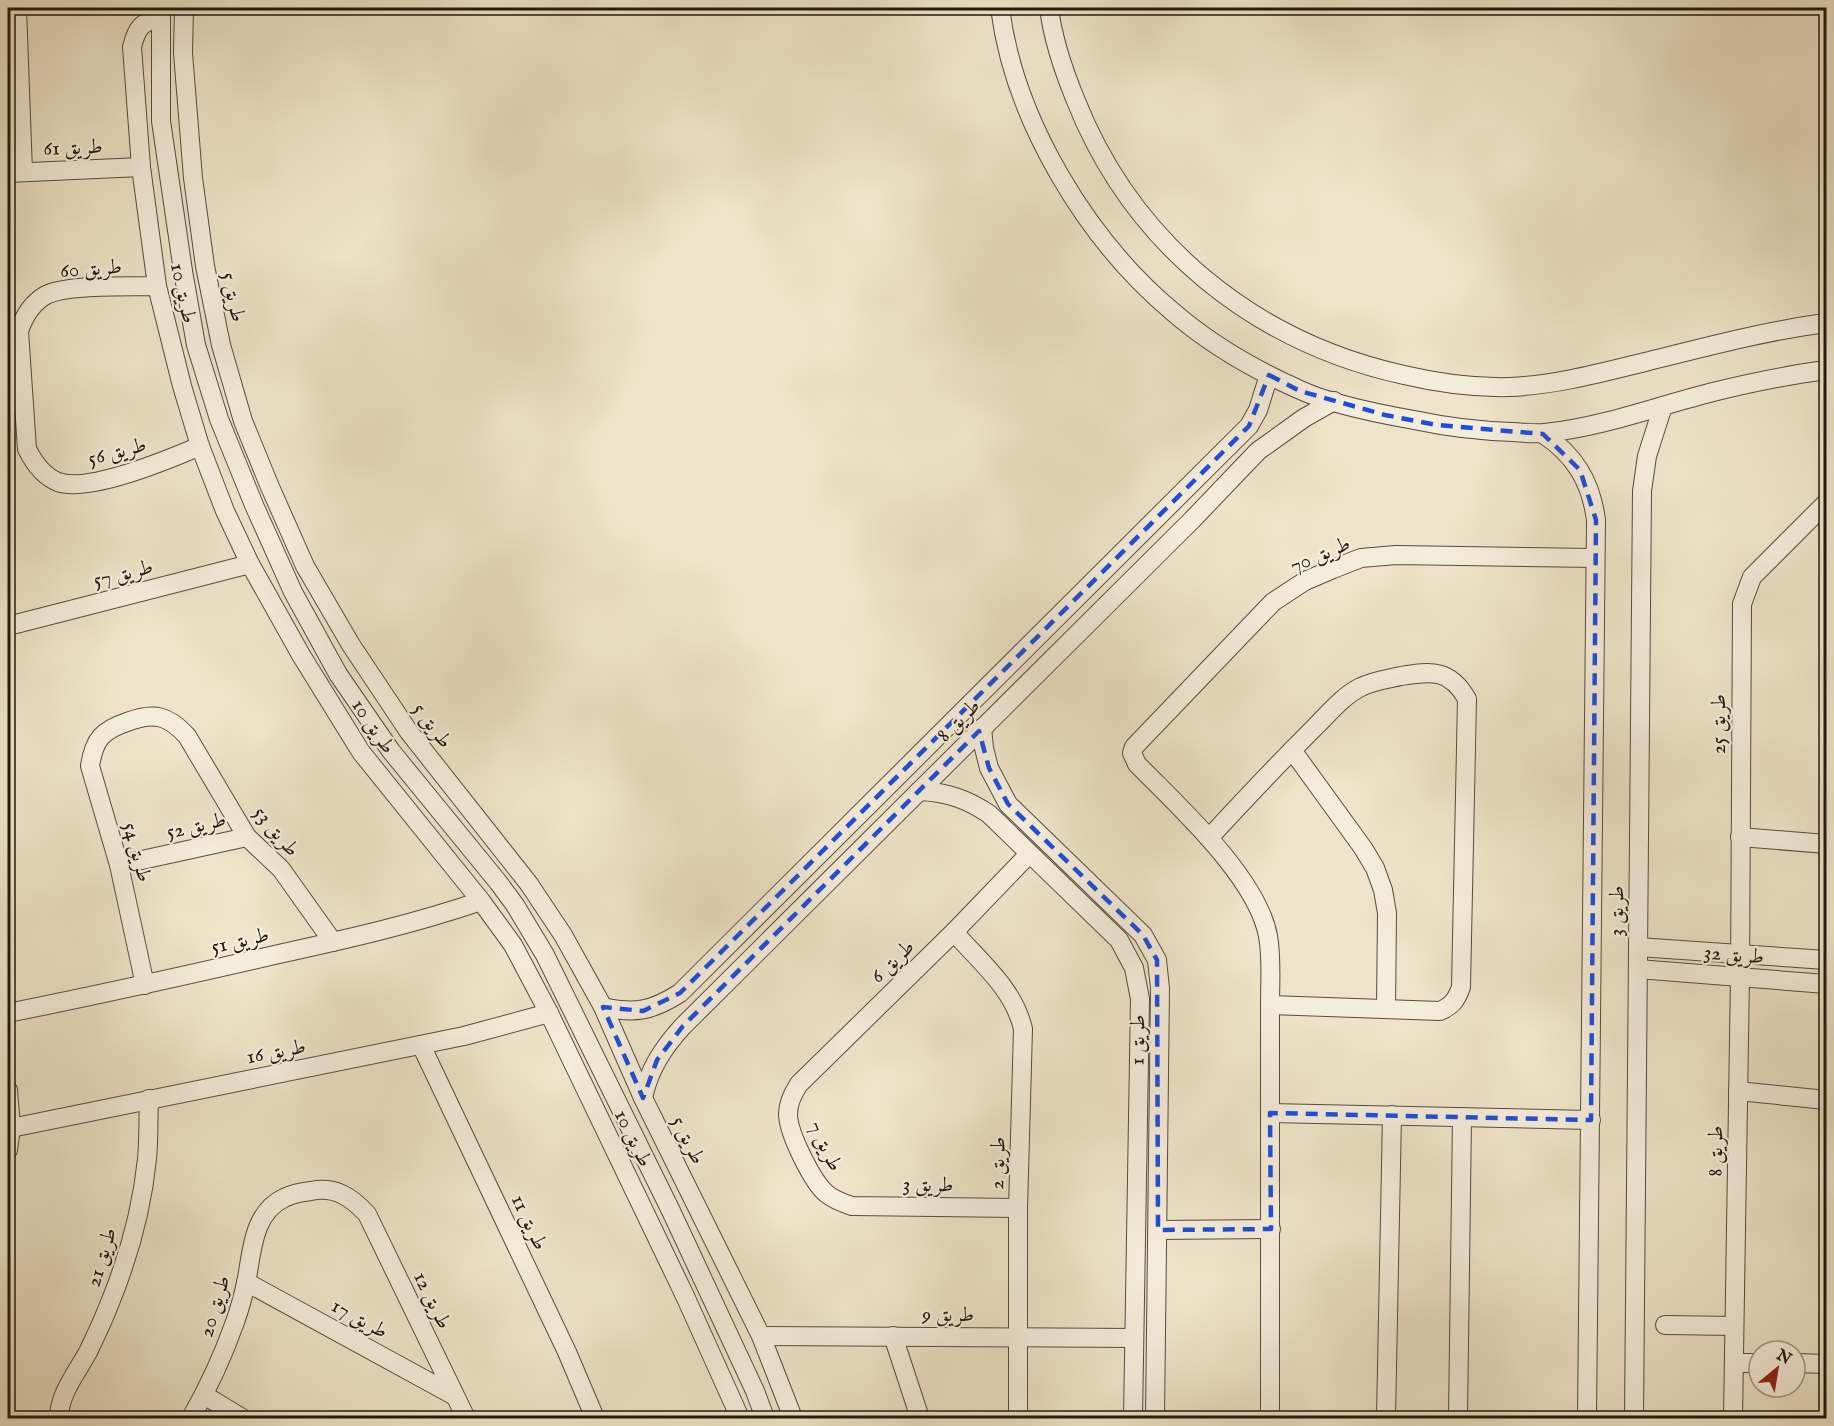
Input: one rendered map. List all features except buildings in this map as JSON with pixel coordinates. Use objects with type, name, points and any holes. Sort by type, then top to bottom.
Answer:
[{"type":"street","points":[[15,172],[16,8]]},
{"type":"street","name":"طريق 5","points":[[184,8],[183,53],[193,178],[205,266],[221,345],[243,421],[305,566],[351,645],[409,732],[549,912],[603,1006],[643,1098],[761,1336],[793,1419]]},
{"type":"street","points":[[1000,8],[1013,69],[1031,118],[1054,165],[1111,250],[1173,313],[1208,339],[1269,375],[1300,390],[1385,415],[1437,425],[1543,434],[1624,418],[1761,381],[1827,370]]},
{"type":"street","points":[[1049,8],[1065,74],[1087,129],[1115,179],[1150,226],[1191,269],[1231,301],[1275,328],[1322,350],[1371,368],[1421,379],[1465,386],[1510,387],[1554,383],[1761,334],[1827,323]]},
{"type":"street","points":[[161,12],[161,121],[196,345],[219,419],[254,505],[293,592],[338,674],[391,751],[515,905],[545,956],[600,1065],[727,1331],[765,1419]]},
{"type":"street","name":"طريق 10","points":[[161,12],[144,22],[135,33],[132,47],[141,167],[157,286],[182,386],[200,446],[225,511],[250,564],[301,655],[361,752],[481,901],[513,945],[549,1013],[680,1285],[740,1419]]},
{"type":"street","name":"طريق 61","points":[[15,172],[141,167]]},
{"type":"street","name":"طريق 60","points":[[45,474],[34,463],[27,449],[19,331],[24,318],[32,306],[46,296],[62,290],[157,286]]},
{"type":"street","name":"طريق 8","points":[[603,1006],[623,1011],[644,1011],[663,1005],[680,993],[1249,426],[1258,410],[1269,375]]},
{"type":"street","name":"طريق 8","points":[[643,1098],[647,1079],[657,1060],[683,1026],[1192,520],[1258,451],[1304,418],[1334,401]]},
{"type":"street","name":"طريق 3","points":[[1634,1419],[1642,491],[1647,456],[1664,406]]},
{"type":"street","name":"طريق 3","points":[[1543,434],[1570,455],[1580,470],[1588,486],[1596,520],[1587,1419]]},
{"type":"street","name":"طريق 56","points":[[45,474],[58,482],[74,485],[117,476],[200,446]]},
{"type":"street","name":"طريق 25","points":[[1740,977],[1742,604],[1752,577],[1827,503]]},
{"type":"street","name":"طريق 70","points":[[1209,838],[1137,764],[1132,753],[1134,747],[1273,602],[1305,581],[1361,558],[1396,555],[1595,558]]},
{"type":"street","name":"طريق 57","points":[[8,626],[250,564]]},
{"type":"street","points":[[1270,1005],[1440,1011],[1452,1004],[1461,987],[1467,699],[1461,688],[1451,679],[1425,672],[1383,679],[1360,687],[1340,702],[1209,838],[1254,898],[1268,937],[1270,1419]]},
{"type":"street","name":"طريق 54","points":[[145,985],[119,865],[90,766],[92,754],[104,733],[111,727],[145,715],[168,720]]},
{"type":"street","name":"طريق 53","points":[[168,720],[187,736],[247,837],[280,869],[333,942]]},
{"type":"street","name":"طريق 1","points":[[982,728],[989,768],[1008,804],[1143,935],[1157,960],[1160,974],[1155,1419]]},
{"type":"street","points":[[1292,750],[1363,848],[1379,879],[1387,914],[1386,1009]]},
{"type":"street","name":"طريق 1","points":[[919,791],[956,796],[989,814],[1119,940],[1134,968],[1138,983],[1133,1419]]},
{"type":"street","name":"طريق 52","points":[[119,865],[247,837]]},
{"type":"street","points":[[1740,837],[1827,844]]},
{"type":"street","name":"طريق 6","points":[[790,1103],[799,1084],[954,932],[1029,854]]},
{"type":"street","points":[[498,882],[518,870]]},
{"type":"street","name":"طريق 51","points":[[8,1013],[145,985],[333,942],[425,920],[481,901]]},
{"type":"street","name":"طريق 2","points":[[954,932],[1009,994],[1019,1013],[1023,1029],[1018,1208],[1020,1337],[1018,1419]]},
{"type":"street","name":"طريق 32","points":[[1638,947],[1827,960]]},
{"type":"street","name":"طريق 32","points":[[1638,969],[1827,984]]},
{"type":"street","name":"طريق 8","points":[[1733,1419],[1740,977]]},
{"type":"street","name":"طريق 16","points":[[11,1128],[421,1045],[549,1013]]},
{"type":"street","name":"طريق 11","points":[[421,1045],[567,1352],[596,1419]]},
{"type":"street","points":[[8,1090],[11,1128],[8,1150]]},
{"type":"street","points":[[1738,1091],[1827,1100]]},
{"type":"street","name":"طريق 21","points":[[59,1419],[64,1395],[109,1305],[126,1257],[139,1208],[147,1158],[149,1099]]},
{"type":"street","name":"طريق 7","points":[[790,1103],[788,1113],[790,1125],[816,1182],[826,1194],[838,1202]]},
{"type":"street","points":[[1270,1113],[1590,1120]]},
{"type":"street","points":[[1386,1419],[1392,1116]]},
{"type":"street","points":[[1458,1419],[1462,1117]]},
{"type":"street","name":"طريق 20","points":[[191,1419],[221,1359],[232,1330],[259,1224],[274,1205],[284,1198],[299,1193],[332,1189],[357,1203]]},
{"type":"street","name":"طريق 3","points":[[838,1202],[852,1206],[1018,1208]]},
{"type":"street","name":"طريق 12","points":[[357,1203],[367,1214],[466,1419]]},
{"type":"street","points":[[1158,1230],[1270,1229]]},
{"type":"street","name":"طريق 17","points":[[246,1282],[453,1395]]},
{"type":"street","points":[[1665,1325],[1734,1326]]},
{"type":"street","name":"طريق 9","points":[[761,1336],[1134,1338]]},
{"type":"street","points":[[893,1336],[920,1419]]},
{"type":"street","points":[[1734,1363],[1747,1363]]},
{"type":"street","points":[[1807,1364],[1827,1364]]},
{"type":"street","points":[[204,1395],[242,1419]]},
{"type":"highlighted area","points":[[1269,375],[1300,391],[1385,415],[1437,425],[1543,434],[1580,470],[1596,520],[1591,1120],[1270,1113],[1271,1229],[1158,1230],[1157,960],[1143,935],[1008,804],[989,768],[979,731],[683,1026],[657,1060],[643,1098],[603,1007],[643,1011],[680,993],[1249,426]]}]
